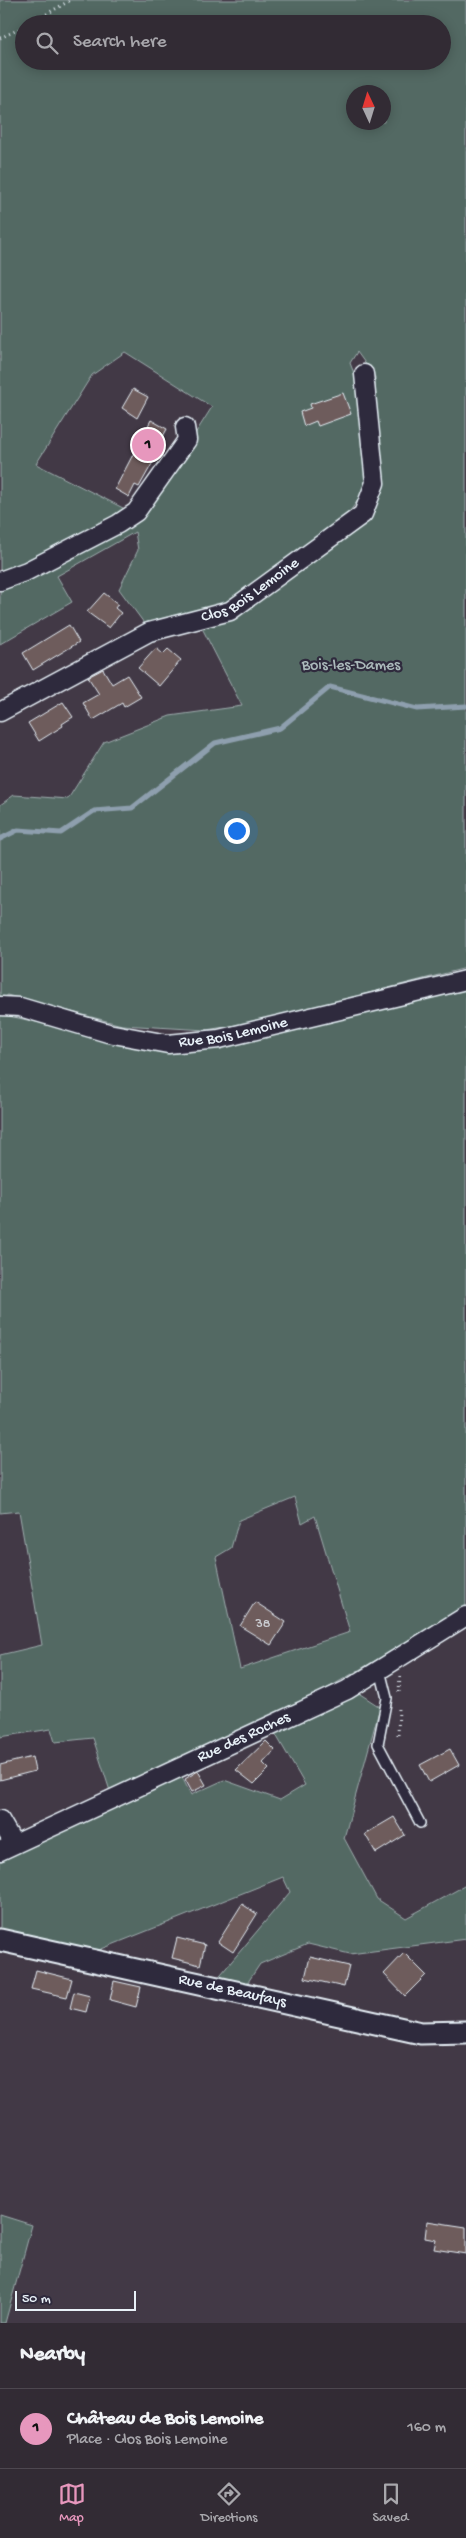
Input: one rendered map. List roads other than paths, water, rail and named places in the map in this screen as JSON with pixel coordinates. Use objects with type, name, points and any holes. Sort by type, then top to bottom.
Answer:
[{"type":"street","name":"Clos Bois Lemoine","points":[[0,712],[149,632],[230,611],[363,514],[375,483],[364,374]]},
{"type":"street","points":[[0,581],[35,566],[118,524],[136,512],[186,440],[185,427]]},
{"type":"street","name":"Rue Bois Lemoine","points":[[0,1006],[20,1008],[108,1033],[168,1044],[219,1039],[466,980]]},
{"type":"street","name":"Rue des Roches","points":[[0,1820],[7,1848],[347,1690],[466,1616]]},
{"type":"street","name":"Rue de Beaufays","points":[[0,1940],[271,2002],[421,2033],[466,2032]]},
{"type":"lane","points":[[380,1670],[387,1698],[378,1744],[420,1823]]},
{"type":"waterway","points":[[0,839],[18,830],[61,833],[94,811],[132,808],[215,743],[280,728],[330,687],[417,709],[466,706]]},
{"type":"place","name":"Château de Bois Lemoine","points":[[148,445]]},
{"type":"park label","name":"Bois-les-Dames","points":[[351,666]]}]
